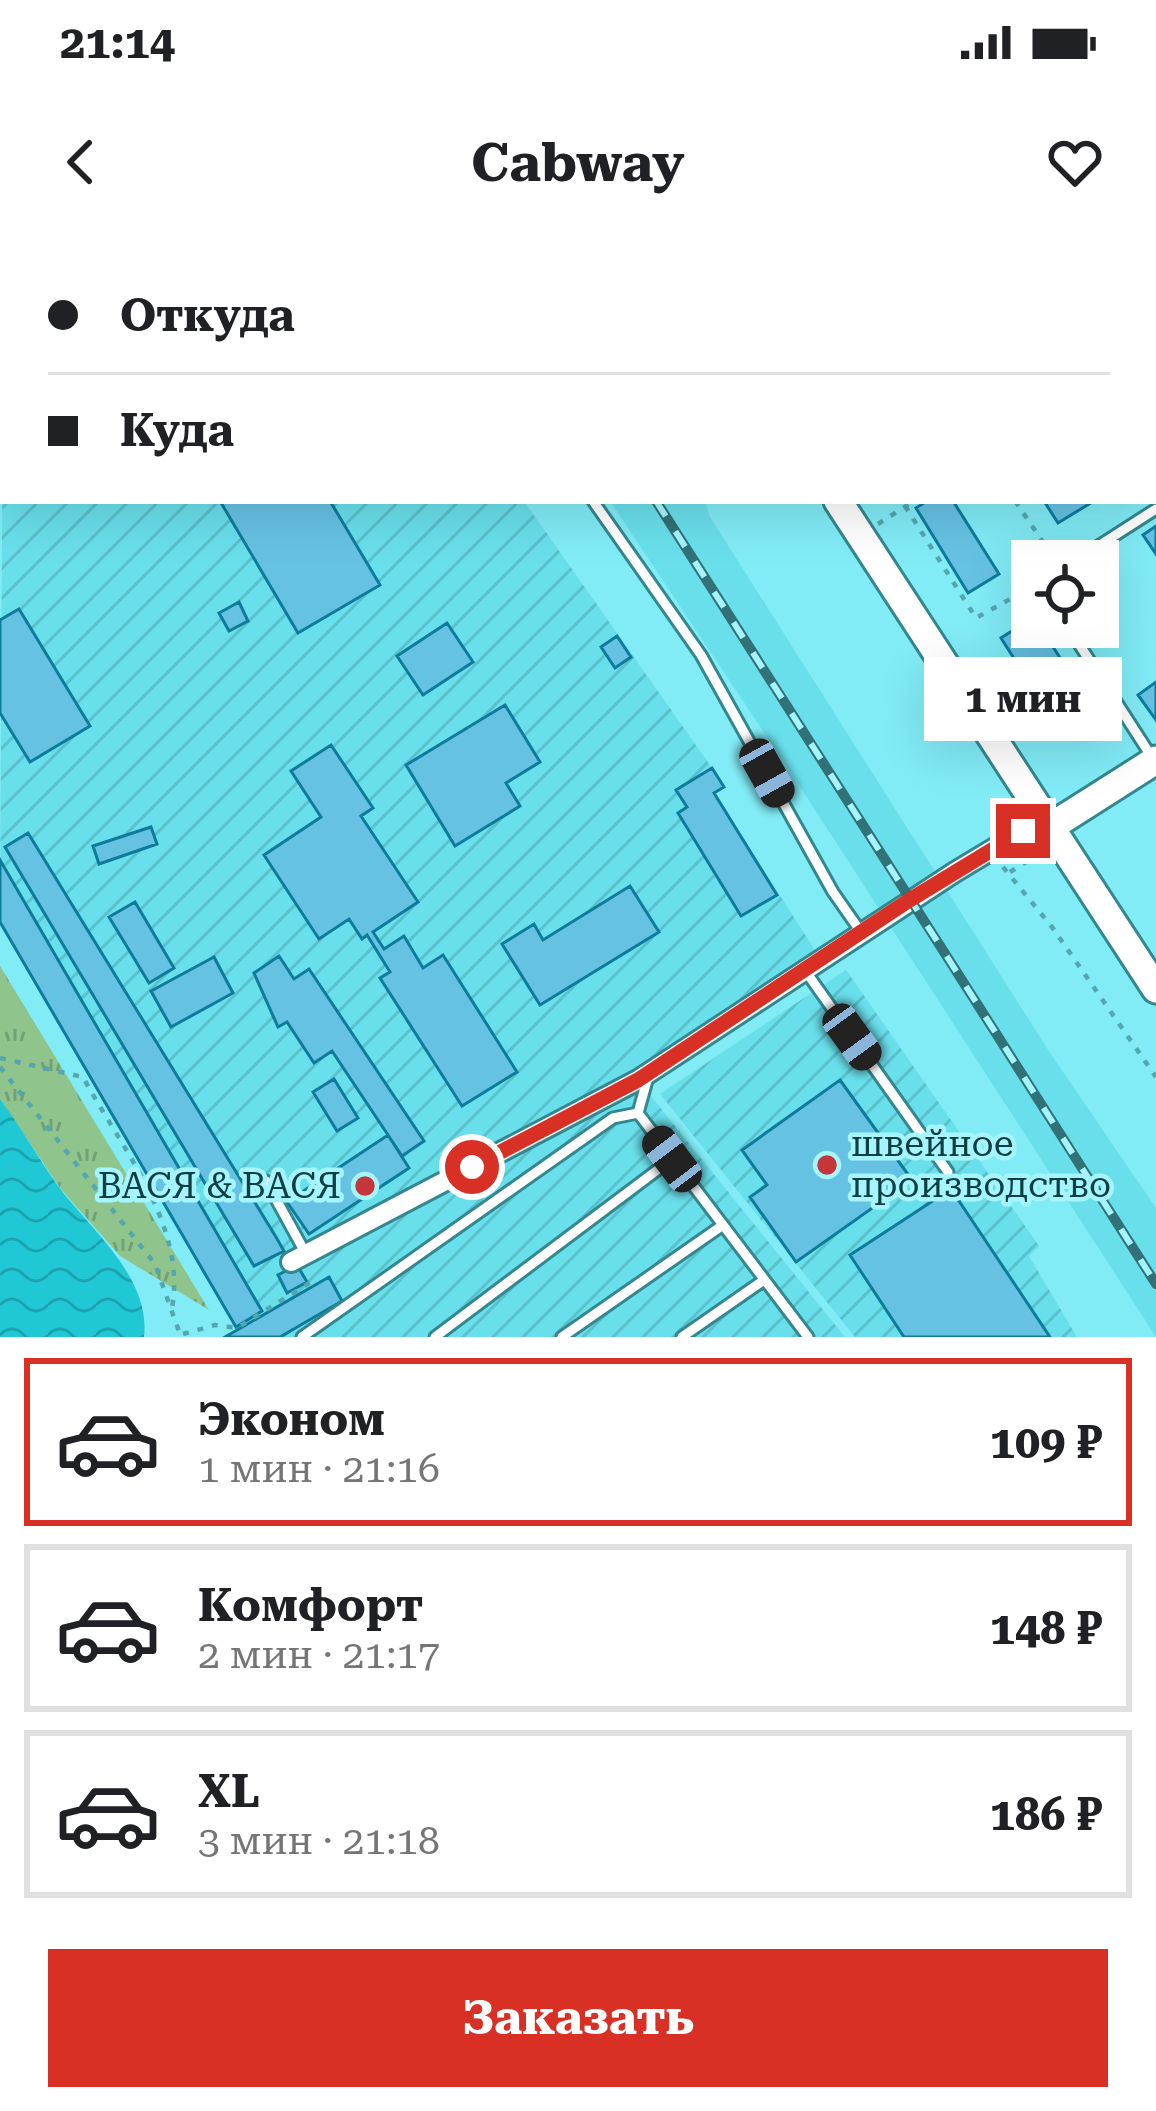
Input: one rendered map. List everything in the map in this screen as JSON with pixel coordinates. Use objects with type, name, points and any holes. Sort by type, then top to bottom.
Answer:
[{"type":"street","points":[[840,504],[1050,838],[1156,989]]},
{"type":"street","points":[[1050,838],[1155,761]]},
{"type":"street","points":[[298,1259],[649,1072],[1023,831],[1050,838]]},
{"type":"lane","points":[[595,504],[700,655],[833,892],[861,932]]},
{"type":"lane","points":[[1108,540],[1156,509]]},
{"type":"lane","points":[[1082,648],[1155,761]]},
{"type":"lane","points":[[804,969],[947,1172]]},
{"type":"lane","points":[[638,1113],[649,1072]]},
{"type":"lane","points":[[638,1113],[808,1337]]},
{"type":"lane","points":[[302,1337],[614,1118],[638,1113]]},
{"type":"lane","points":[[435,1337],[672,1159]]},
{"type":"lane","points":[[266,1181],[298,1259]]},
{"type":"lane","points":[[562,1337],[723,1225]]},
{"type":"lane","points":[[682,1337],[764,1280]]},
{"type":"path","points":[[878,524],[909,504]]},
{"type":"path","points":[[1017,504],[1042,540]]},
{"type":"path","points":[[905,506],[976,618],[1011,599]]},
{"type":"path","points":[[1008,873],[1050,838]]},
{"type":"path","points":[[991,852],[1052,926],[1156,1077]]},
{"type":"path","points":[[0,1058],[83,1077],[158,1210],[176,1287],[172,1308]]},
{"type":"path","points":[[0,1067],[155,1264],[182,1336],[215,1325],[237,1328],[311,1282],[298,1259]]},
{"type":"shaded area","points":[[2,504],[526,504],[712,768],[724,787],[715,794],[820,958],[638,1080],[845,1337],[241,1337],[0,916]]},
{"type":"shaded area","points":[[612,504],[706,504],[1050,1053],[1156,1208],[1156,1337]]},
{"type":"shaded area","points":[[846,970],[1039,1246],[1029,1256],[1077,1337],[855,1337],[660,1094]]},
{"type":"green space","points":[[0,966],[209,1310],[120,1256],[60,1188],[0,1099]]},
{"type":"water","points":[[0,1099],[58,1186],[128,1274],[144,1315],[144,1337],[0,1337]]},
{"type":"building","points":[[222,504],[332,504],[380,585],[298,633]]},
{"type":"building","points":[[955,504],[999,574],[968,593],[916,508]]},
{"type":"building","points":[[1046,504],[1089,504],[1058,523]]},
{"type":"building","points":[[1156,526],[1156,554],[1143,535]]},
{"type":"building","points":[[239,602],[248,621],[229,631],[219,613]]},
{"type":"building","points":[[19,609],[90,726],[30,762],[0,713],[0,620]]},
{"type":"building","points":[[447,623],[473,662],[423,695],[397,656]]},
{"type":"building","points":[[1011,632],[1011,648],[1054,648],[1096,713],[1062,734],[1001,638]]},
{"type":"building","points":[[617,636],[631,657],[615,668],[601,647]]},
{"type":"building","points":[[1156,682],[1156,720],[1138,695]]},
{"type":"building","points":[[505,705],[540,762],[506,783],[520,806],[455,846],[406,765]]},
{"type":"building","points":[[331,745],[373,808],[361,816],[418,902],[373,932],[384,949],[404,936],[423,968],[443,955],[517,1072],[462,1106],[380,978],[390,972],[367,935],[362,939],[349,919],[319,939],[264,855],[321,817],[291,771]]},
{"type":"building","points":[[712,768],[724,787],[714,793],[777,895],[741,916],[678,813],[687,807],[676,790]]},
{"type":"building","points":[[151,827],[157,844],[99,864],[93,846]]},
{"type":"building","points":[[28,833],[284,1251],[254,1266],[5,847]]},
{"type":"building","points":[[0,860],[262,1311],[236,1327],[0,922]]},
{"type":"building","points":[[630,886],[659,932],[540,1005],[502,944],[534,924],[543,940]]},
{"type":"building","points":[[135,902],[174,968],[149,983],[109,917]]},
{"type":"building","points":[[279,956],[294,979],[309,969],[424,1141],[402,1156],[332,1051],[314,1063],[287,1022],[278,1027],[254,973]]},
{"type":"building","points":[[214,957],[233,993],[171,1027],[151,991]]},
{"type":"building","points":[[334,1079],[358,1118],[337,1131],[313,1092]]},
{"type":"building","name":"швейное производство","points":[[840,1080],[912,1180],[796,1262],[750,1197],[767,1185],[742,1150]]},
{"type":"building","points":[[388,1135],[409,1168],[309,1234],[287,1202]]},
{"type":"building","points":[[951,1189],[1050,1337],[904,1337],[850,1255]]},
{"type":"building","points":[[297,1265],[307,1282],[287,1293],[278,1275]]},
{"type":"building","points":[[329,1277],[342,1301],[280,1337],[225,1337]]},
{"type":"railway","points":[[658,504],[1156,1284]]},
{"type":"place","name":"швейное производство","points":[[827,1165]]},
{"type":"place","name":"ВАСЯ & ВАСЯ","points":[[365,1186]]},
{"type":"route","points":[[472,1167],[638,1080],[908,901],[1023,831]]}]
